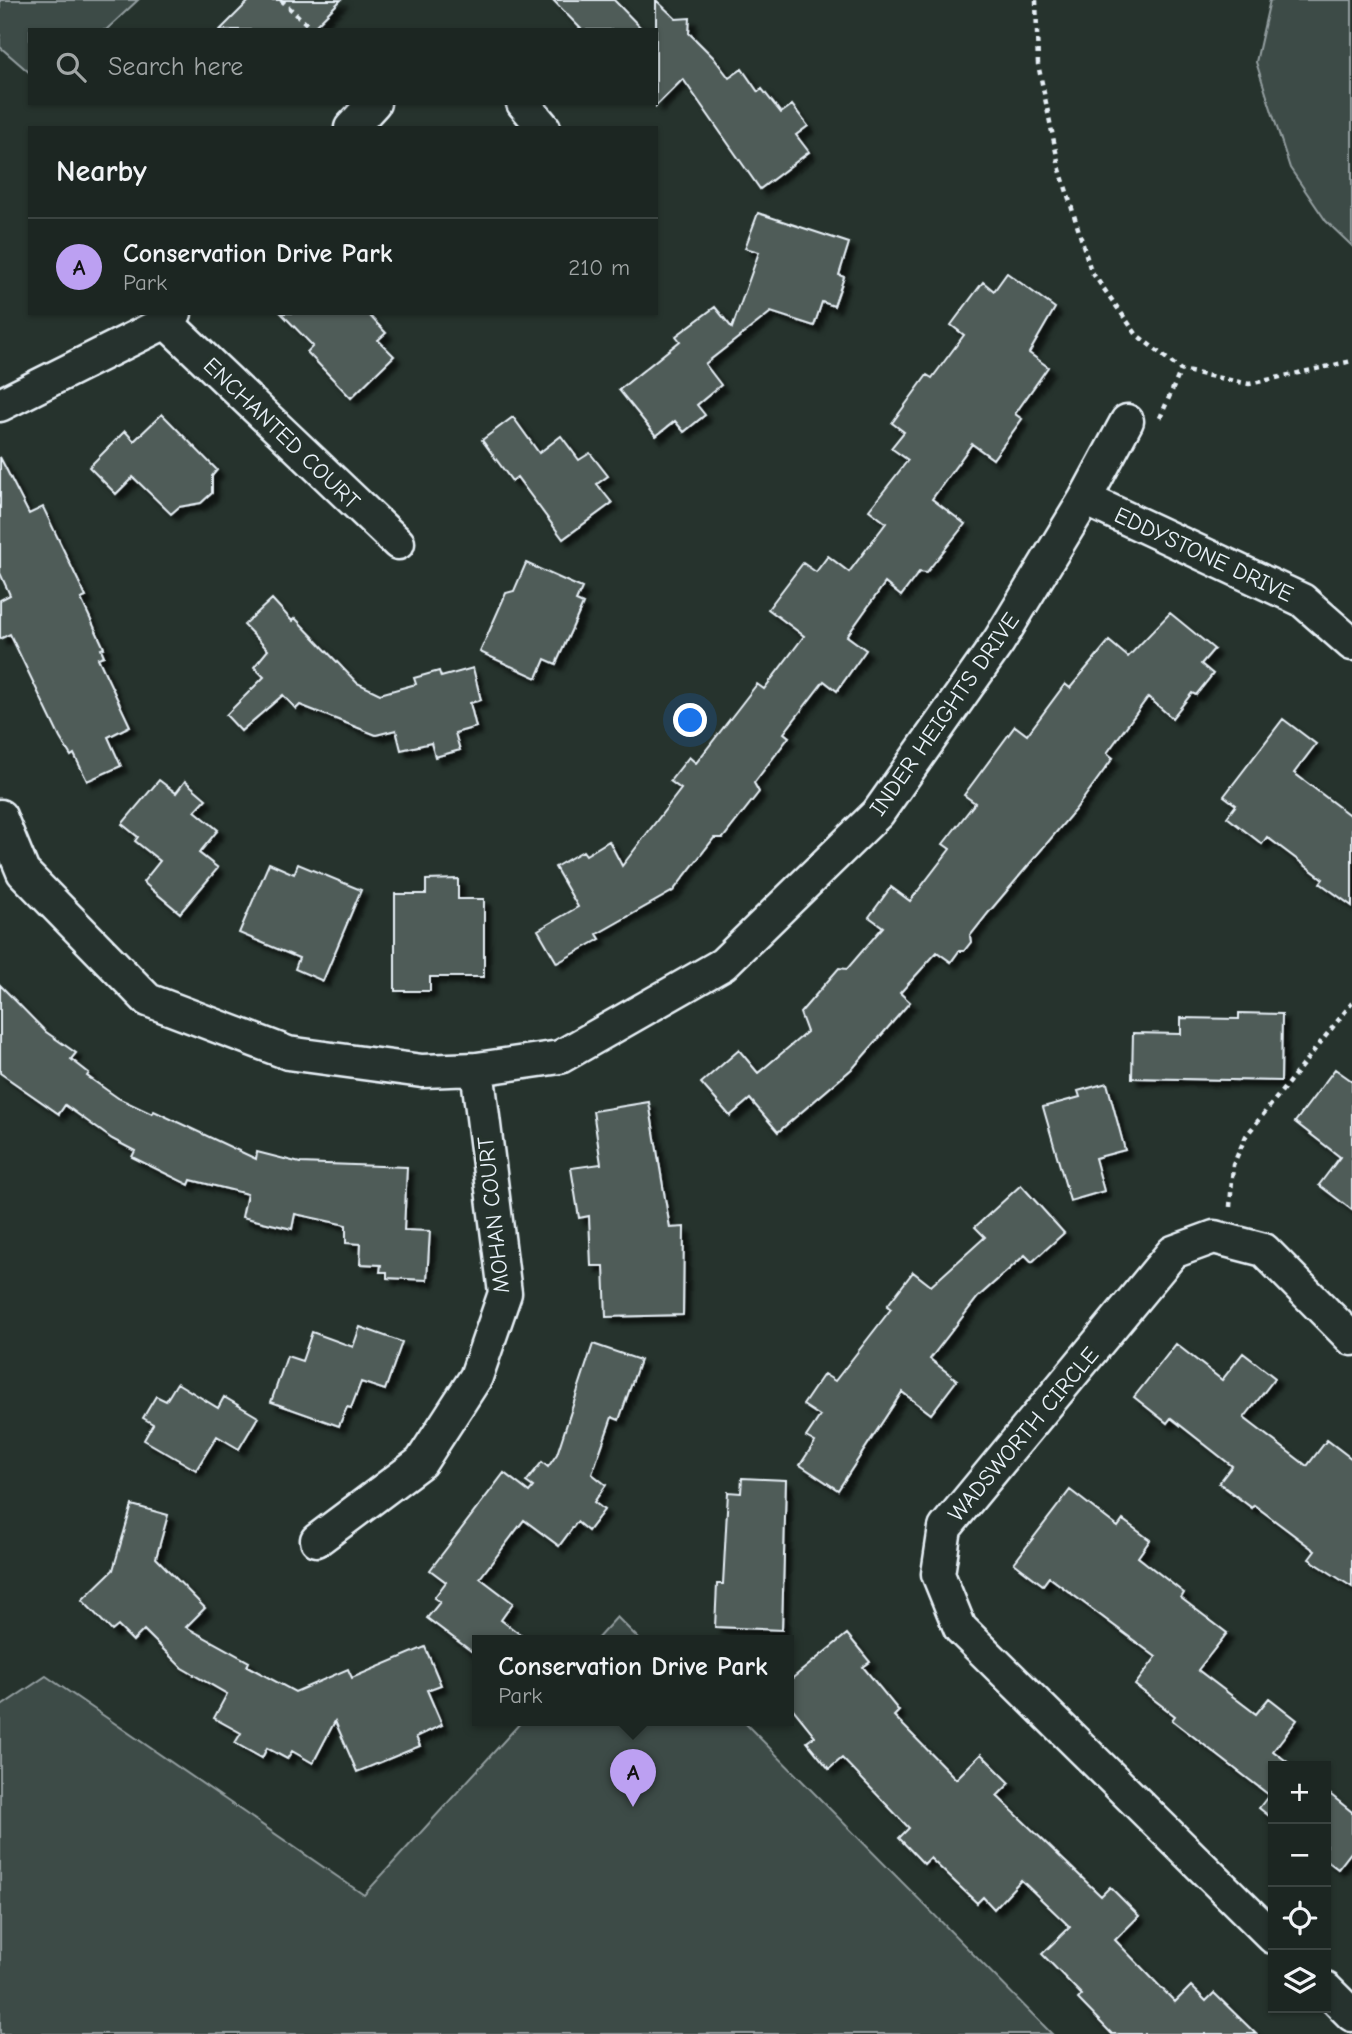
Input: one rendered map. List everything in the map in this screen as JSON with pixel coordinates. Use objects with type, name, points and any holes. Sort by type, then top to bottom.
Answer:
[{"type":"street","points":[[353,126],[372,105]]},
{"type":"street","points":[[525,105],[542,126]]},
{"type":"street","points":[[0,405],[171,318]]},
{"type":"street","name":"ENCHANTED COURT","points":[[171,318],[398,543]]},
{"type":"street","name":"INDER HEIGHTS DRIVE","points":[[0,816],[12,877],[148,1000],[288,1053],[422,1071],[477,1069],[559,1058],[723,964],[877,813],[999,641],[1085,499],[1127,421]]},
{"type":"street","name":"EDDYSTONE DRIVE","points":[[1085,499],[1302,600],[1352,643]]},
{"type":"street","name":"MOHAN COURT","points":[[317,1540],[421,1462],[476,1377],[501,1305],[505,1293],[477,1069]]},
{"type":"street","name":"WADSWORTH CIRCLE","points":[[1268,1932],[960,1628],[938,1574],[945,1528],[1173,1252],[1214,1237],[1264,1250],[1352,1339]]},
{"type":"street","points":[[1331,1994],[1352,2015]]},
{"type":"path","points":[[281,0],[311,28]]},
{"type":"path","points":[[1036,0],[1038,64],[1059,166],[1091,271],[1138,335],[1181,370],[1249,384],[1352,361]]},
{"type":"path","points":[[1228,1241],[1233,1166],[1246,1136],[1352,1003]]},
{"type":"shaded area","points":[[0,0],[138,0],[108,28],[28,28],[28,71],[0,47]]},
{"type":"shaded area","points":[[1270,0],[1352,0],[1352,246],[1326,221],[1290,168],[1256,62]]},
{"type":"shaded area","points":[[617,1617],[635,1635],[600,1635]]},
{"type":"shaded area","points":[[46,1676],[364,1895],[517,1726],[748,1726],[1052,2034],[0,2034],[0,1707]]},
{"type":"building","points":[[250,0],[341,0],[313,28],[222,28]]},
{"type":"building","points":[[553,0],[614,0],[641,28],[580,28]]},
{"type":"building","points":[[656,0],[676,19],[690,18],[689,33],[729,78],[742,69],[758,92],[762,89],[781,113],[792,105],[808,126],[796,135],[809,152],[760,189],[683,79],[658,104]]},
{"type":"building","points":[[758,213],[849,243],[839,275],[844,277],[834,306],[822,302],[814,326],[771,312],[705,364],[721,385],[697,405],[705,415],[684,432],[675,421],[656,436],[619,390],[680,341],[676,336],[715,307],[732,328],[759,252],[745,248]]},
{"type":"building","points":[[1007,273],[1055,308],[1029,353],[1048,367],[1015,414],[1022,419],[993,459],[972,444],[932,499],[965,524],[926,573],[919,572],[901,596],[885,583],[847,636],[866,650],[837,691],[824,681],[784,733],[789,737],[754,783],[759,792],[723,838],[714,838],[673,891],[597,934],[600,939],[557,963],[538,930],[578,907],[555,867],[583,851],[586,855],[609,841],[622,866],[681,789],[670,781],[689,757],[696,763],[757,684],[764,689],[804,636],[768,609],[803,563],[816,572],[828,556],[849,572],[886,523],[869,510],[908,460],[891,448],[904,432],[892,423],[927,375],[932,378],[964,335],[951,325],[983,282],[994,291]]},
{"type":"building","points":[[283,315],[369,315],[386,333],[378,340],[394,356],[351,398],[307,352],[313,346]]},
{"type":"building","points":[[162,414],[217,470],[212,476],[212,493],[201,503],[179,507],[171,514],[133,477],[116,494],[89,467],[125,431],[134,441]]},
{"type":"building","points":[[513,417],[539,453],[561,436],[579,460],[590,453],[608,476],[597,484],[612,503],[563,539],[517,477],[512,481],[482,440]]},
{"type":"building","points":[[0,457],[29,514],[43,507],[86,597],[81,599],[104,648],[101,649],[104,656],[98,658],[130,726],[108,737],[121,766],[87,781],[74,754],[71,756],[60,738],[10,634],[0,639],[0,600],[10,595],[0,573]]},
{"type":"building","points":[[526,563],[582,588],[576,601],[583,604],[556,664],[545,659],[537,678],[480,652],[506,593],[514,591]]},
{"type":"building","points":[[272,599],[292,621],[295,618],[357,683],[380,694],[416,684],[414,678],[439,671],[441,677],[473,668],[481,700],[470,703],[476,727],[455,733],[460,750],[435,757],[431,743],[401,750],[396,730],[376,735],[300,705],[296,709],[283,695],[241,731],[226,715],[264,677],[254,667],[268,650],[244,625]]},
{"type":"building","points":[[1170,613],[1214,649],[1201,664],[1213,674],[1196,695],[1192,693],[1172,718],[1148,697],[1107,753],[1113,758],[1075,810],[970,936],[971,942],[964,951],[959,951],[951,962],[937,952],[900,993],[910,1002],[854,1067],[778,1132],[750,1099],[730,1116],[701,1083],[739,1050],[758,1073],[807,1032],[800,1013],[839,968],[847,969],[883,927],[869,917],[891,887],[910,901],[950,849],[943,844],[975,803],[964,795],[1015,726],[1027,735],[1065,684],[1070,688],[1109,641],[1128,657]]},
{"type":"building","points":[[1283,719],[1316,744],[1294,773],[1352,817],[1352,906],[1320,883],[1323,879],[1267,837],[1262,844],[1227,817],[1236,805],[1224,796]]},
{"type":"building","points":[[159,780],[176,793],[185,781],[206,799],[195,811],[218,830],[199,853],[218,868],[180,913],[143,882],[160,861],[135,841],[138,837],[122,824]]},
{"type":"building","points":[[269,863],[294,874],[298,864],[361,890],[323,981],[295,969],[299,958],[239,933]]},
{"type":"building","points":[[458,879],[458,899],[484,899],[484,977],[430,977],[430,991],[395,991],[395,894],[426,894],[426,880]]},
{"type":"building","points":[[0,985],[46,1032],[76,1053],[71,1059],[89,1073],[87,1076],[118,1098],[152,1114],[154,1111],[256,1159],[257,1152],[300,1163],[407,1167],[404,1230],[430,1231],[427,1280],[387,1278],[387,1272],[380,1272],[381,1265],[360,1264],[361,1244],[346,1243],[346,1225],[295,1214],[292,1229],[242,1217],[247,1194],[191,1180],[189,1185],[132,1157],[135,1151],[112,1139],[65,1105],[59,1114],[0,1073]]},
{"type":"building","points":[[1239,1013],[1282,1014],[1281,1081],[1132,1078],[1133,1033],[1181,1034],[1181,1018],[1239,1019]]},
{"type":"building","points":[[1335,1069],[1352,1081],[1352,1210],[1319,1185],[1340,1157],[1295,1122]]},
{"type":"building","points":[[1107,1083],[1125,1150],[1095,1158],[1104,1191],[1070,1201],[1043,1107],[1080,1097],[1078,1091]]},
{"type":"building","points":[[649,1102],[670,1228],[684,1227],[683,1315],[606,1317],[604,1266],[591,1266],[589,1216],[579,1218],[571,1168],[601,1164],[593,1111]]},
{"type":"building","points":[[1021,1185],[1064,1233],[1032,1262],[1025,1255],[978,1297],[930,1359],[957,1380],[931,1414],[902,1392],[838,1490],[800,1465],[815,1442],[806,1437],[820,1416],[803,1405],[824,1374],[835,1381],[891,1309],[887,1306],[913,1272],[931,1286],[985,1237],[975,1227]]},
{"type":"building","points":[[360,1327],[402,1342],[385,1390],[361,1382],[351,1408],[347,1407],[339,1426],[271,1402],[287,1356],[302,1361],[312,1332],[353,1347]]},
{"type":"building","points":[[593,1344],[640,1360],[619,1420],[612,1417],[592,1474],[606,1485],[594,1502],[604,1510],[588,1531],[577,1522],[559,1546],[524,1520],[480,1578],[513,1603],[501,1620],[521,1635],[472,1635],[472,1652],[427,1618],[440,1602],[434,1598],[446,1582],[430,1570],[504,1473],[529,1492],[533,1487],[526,1482],[542,1462],[548,1467],[557,1454]]},
{"type":"building","points":[[1176,1344],[1222,1380],[1243,1353],[1275,1378],[1244,1418],[1307,1466],[1327,1440],[1352,1459],[1352,1587],[1309,1559],[1315,1551],[1254,1505],[1252,1508],[1219,1483],[1232,1466],[1171,1418],[1167,1423],[1134,1397]]},
{"type":"building","points":[[177,1383],[218,1408],[224,1397],[258,1417],[239,1449],[217,1436],[196,1470],[144,1440],[153,1424],[143,1418],[156,1396],[166,1401]]},
{"type":"building","points":[[742,1478],[786,1480],[782,1630],[715,1627],[717,1584],[723,1584],[728,1492],[741,1493]]},
{"type":"building","points":[[1070,1490],[1118,1527],[1123,1520],[1150,1540],[1138,1557],[1184,1593],[1181,1598],[1227,1633],[1198,1670],[1256,1714],[1269,1698],[1297,1720],[1273,1751],[1286,1761],[1268,1761],[1268,1794],[1172,1720],[1175,1716],[1135,1685],[1156,1657],[1049,1577],[1043,1585],[1014,1563]]},
{"type":"building","points":[[132,1505],[168,1515],[156,1558],[205,1608],[186,1627],[249,1662],[247,1666],[295,1692],[348,1669],[352,1678],[425,1647],[441,1685],[427,1690],[442,1725],[416,1737],[420,1746],[357,1772],[335,1721],[313,1763],[292,1751],[287,1759],[267,1748],[262,1758],[235,1743],[241,1733],[214,1718],[227,1694],[182,1668],[144,1630],[133,1641],[118,1626],[112,1631],[82,1600],[113,1570]]},
{"type":"building","points":[[847,1634],[870,1662],[863,1667],[899,1711],[894,1716],[956,1779],[981,1754],[1010,1783],[997,1796],[1101,1896],[1110,1887],[1139,1916],[1115,1940],[1175,2002],[1191,1986],[1206,2001],[1214,1993],[1256,2034],[1112,2034],[1078,1999],[1082,1995],[1042,1954],[1070,1927],[1021,1880],[994,1909],[983,1897],[977,1903],[930,1858],[924,1864],[899,1838],[909,1828],[842,1758],[829,1769],[807,1742],[815,1736],[794,1710],[794,1677]]},
{"type":"building","points":[[1331,1795],[1352,1812],[1352,1851],[1338,1869],[1331,1864]]},
{"type":"building","points":[[1268,1796],[1268,1815],[1259,1808]]},
{"type":"place","name":"Conservation Drive Park","points":[[633,1807]]}]
